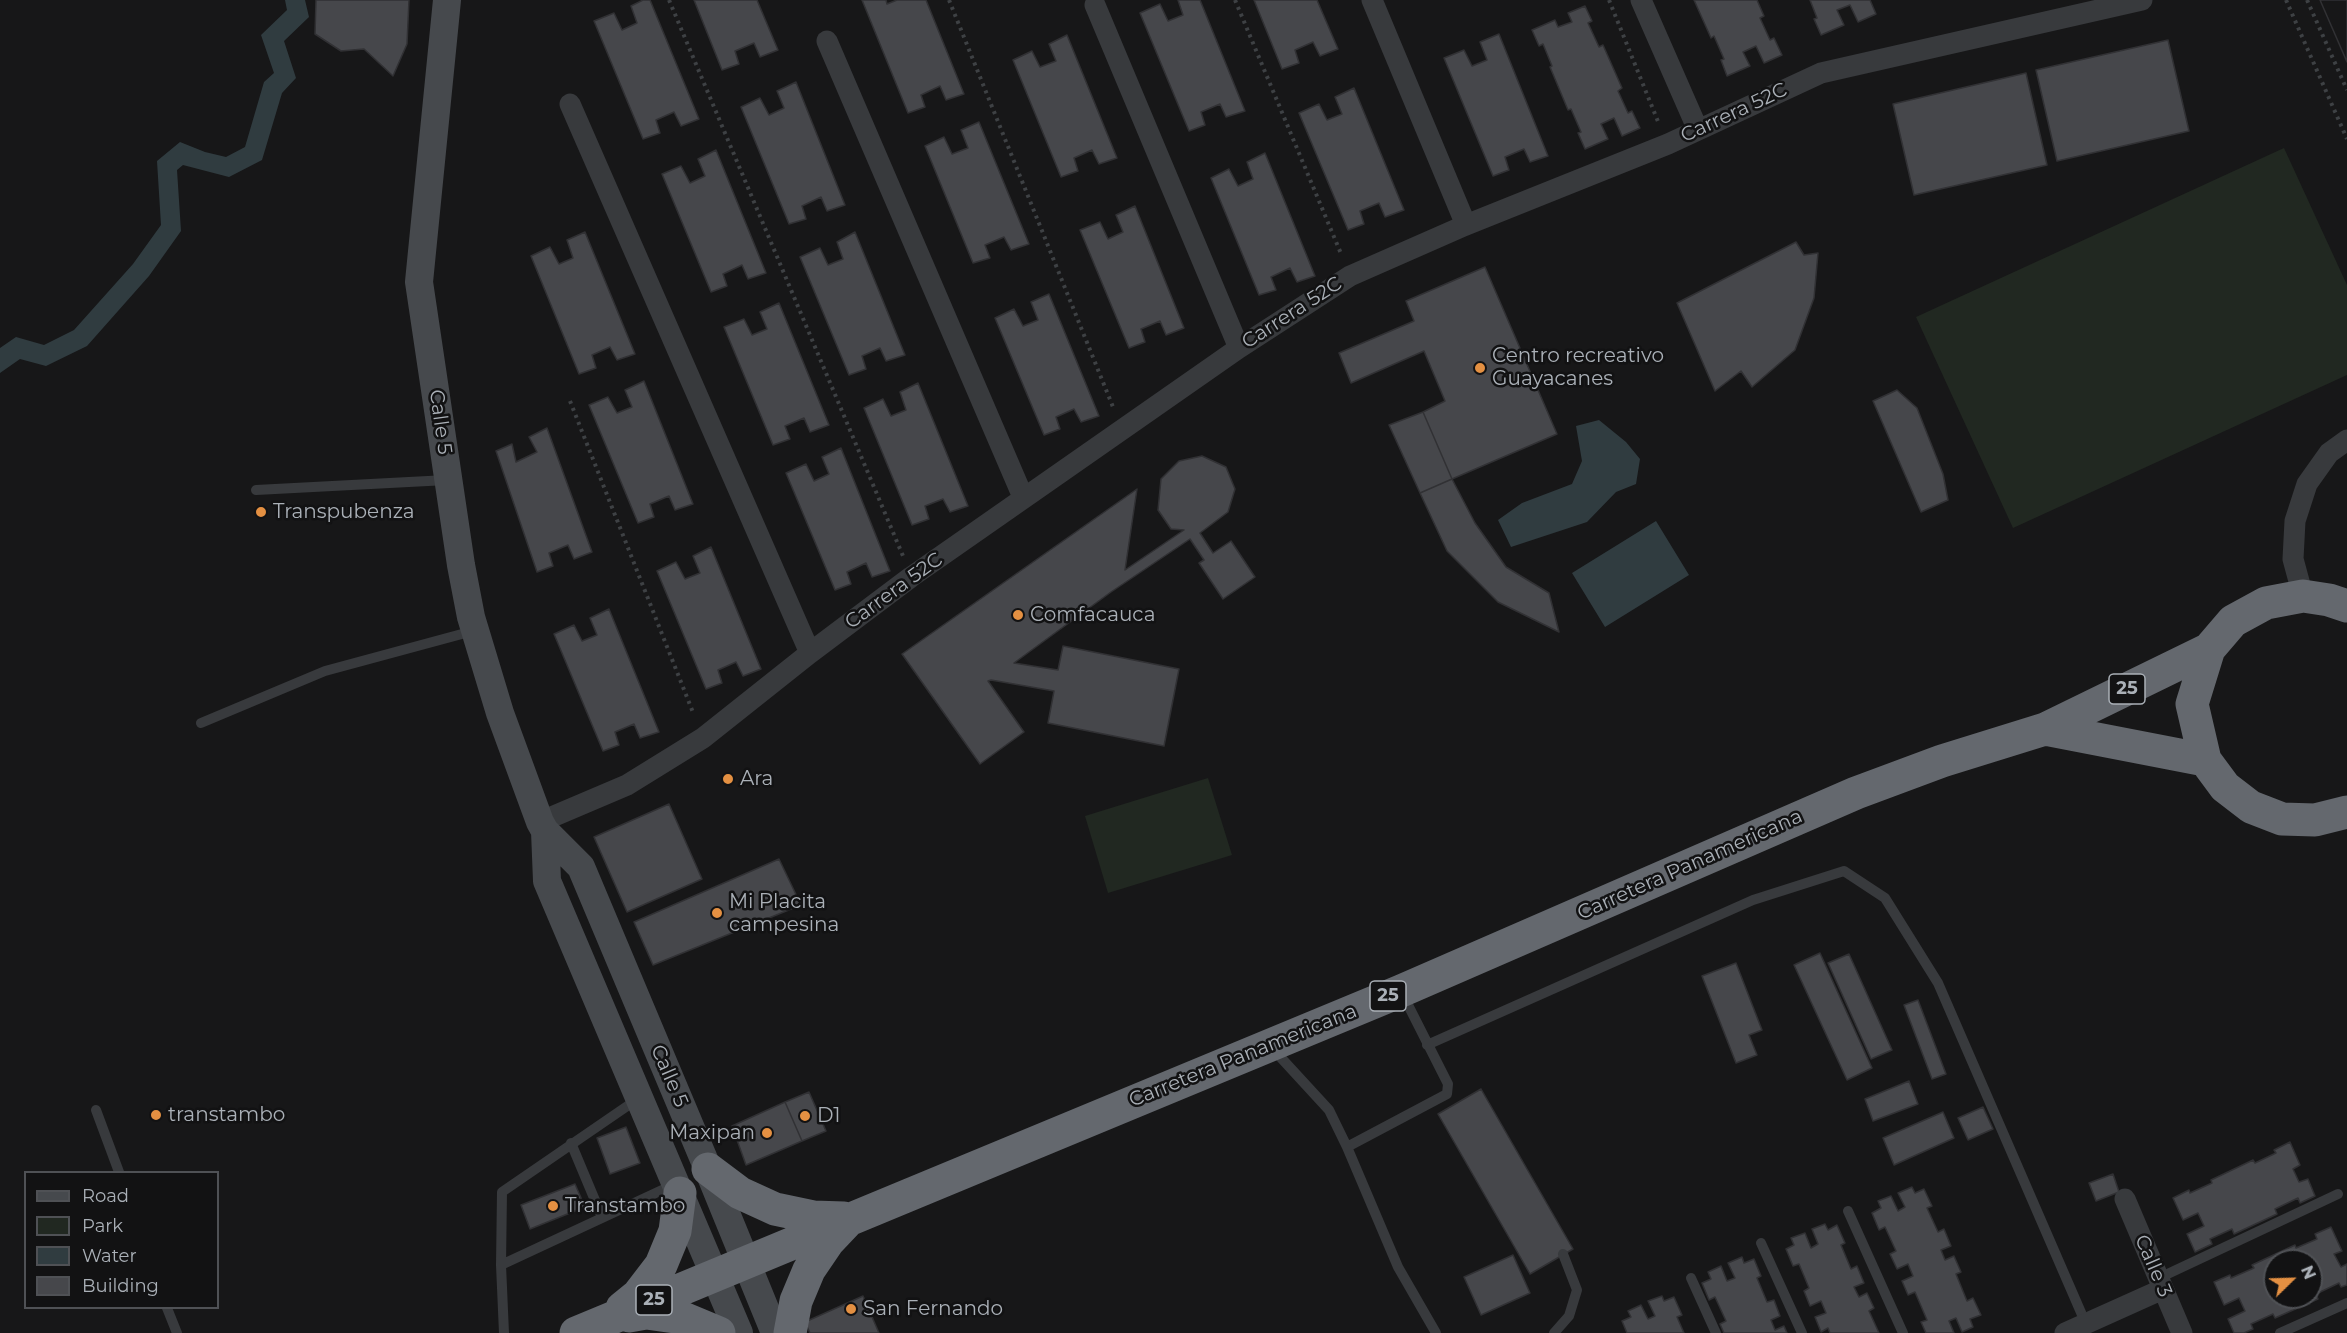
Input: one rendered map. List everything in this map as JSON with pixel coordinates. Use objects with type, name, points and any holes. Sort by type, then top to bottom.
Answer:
[{"type":"highway","points":[[2347,606],[2329,600],[2303,596],[2266,603],[2233,621],[2209,649],[2192,704],[2205,760],[2224,787],[2251,807],[2282,819],[2315,820],[2347,812]]},
{"type":"highway","name":"Carretera Panamericana","points":[[576,1333],[1401,991],[1856,793],[1942,761],[2045,729],[2209,649]]},
{"type":"highway","name":"Carretera Panamericana","points":[[2045,729],[2205,760]]},
{"type":"highway","points":[[708,1168],[740,1193],[775,1209],[813,1217],[852,1218]]},
{"type":"highway","points":[[609,1319],[638,1295],[661,1265],[675,1230],[678,1188]]},
{"type":"highway","points":[[790,1333],[796,1301],[809,1270],[828,1242],[852,1218]]},
{"type":"highway","points":[[609,1319],[646,1313],[683,1318],[719,1333]]},
{"type":"main road","name":"Calle 5","points":[[447,0],[419,282],[461,565],[475,630],[494,693],[542,826],[547,881],[739,1333]]},
{"type":"main road","name":"Calle 5","points":[[542,826],[581,867],[775,1333]]},
{"type":"street","points":[[1372,0],[1466,225]]},
{"type":"street","points":[[1641,0],[1698,130]]},
{"type":"street","name":"Carrera 52C","points":[[542,826],[627,784],[703,738],[810,652],[1023,497],[1239,348],[1350,276],[1466,225],[1668,144],[1821,73],[2142,0]]},
{"type":"street","points":[[1095,4],[1239,348]]},
{"type":"street","points":[[827,41],[1023,497]]},
{"type":"street","points":[[570,104],[810,652]]},
{"type":"street","points":[[2303,596],[2293,559],[2295,521],[2307,484],[2329,453],[2347,440]]},
{"type":"street","name":"Calle 3","points":[[2125,1199],[2182,1333]]},
{"type":"street","points":[[2065,1333],[2161,1283]]},
{"type":"lane","points":[[256,490],[449,480]]},
{"type":"lane","points":[[201,723],[325,671],[475,630]]},
{"type":"lane","points":[[1427,1045],[1753,900],[1845,871],[1885,898],[1938,983],[2086,1323]]},
{"type":"lane","points":[[1347,1147],[1448,1094],[1448,1084],[1401,991]]},
{"type":"lane","points":[[1269,1046],[1329,1110],[1398,1267],[1436,1333]]},
{"type":"lane","points":[[504,1333],[501,1265],[502,1192],[640,1098]]},
{"type":"lane","points":[[96,1110],[118,1171]]},
{"type":"lane","points":[[572,1143],[602,1217]]},
{"type":"lane","points":[[501,1265],[602,1217],[678,1188]]},
{"type":"lane","points":[[2161,1283],[2338,1194]]},
{"type":"lane","points":[[1848,1211],[1903,1333]]},
{"type":"lane","points":[[1761,1242],[1802,1333]]},
{"type":"lane","points":[[1554,1333],[1569,1316],[1577,1290],[1563,1254]]},
{"type":"lane","points":[[1691,1278],[1716,1333]]},
{"type":"lane","points":[[2280,1333],[2347,1303]]},
{"type":"lane","points":[[167,1309],[177,1333]]},
{"type":"path","points":[[669,0],[911,577]]},
{"type":"path","points":[[949,0],[1122,430]]},
{"type":"path","points":[[1235,0],[1350,276]]},
{"type":"path","points":[[1609,0],[1668,144]]},
{"type":"path","points":[[2286,0],[2347,139]]},
{"type":"path","points":[[2307,0],[2347,90]]},
{"type":"path","points":[[570,401],[703,738]]},
{"type":"green space","points":[[2284,148],[2347,285],[2347,375],[2013,528],[1916,317]]},
{"type":"green space","points":[[1208,778],[1232,855],[1108,893],[1085,816]]},
{"type":"water","points":[[285,0],[305,0],[309,17],[284,41],[296,78],[282,93],[262,160],[229,177],[183,165],[177,170],[181,231],[149,276],[87,346],[46,366],[20,359],[0,373],[0,348],[16,337],[44,345],[74,330],[133,264],[161,225],[157,161],[180,142],[226,157],[245,147],[264,82],[274,73],[261,35],[287,10]]},
{"type":"water","points":[[1599,420],[1626,442],[1640,459],[1636,484],[1616,492],[1587,522],[1511,547],[1498,520],[1522,503],[1572,484],[1582,461],[1576,426]]},
{"type":"water","points":[[1656,521],[1689,575],[1605,627],[1572,573]]},
{"type":"building","points":[[316,0],[409,0],[407,44],[393,76],[364,49],[341,51],[315,34]]},
{"type":"building","points":[[643,0],[650,0],[699,119],[681,126],[674,112],[656,120],[660,133],[643,139],[594,21],[614,13],[622,30],[637,23],[631,6]]},
{"type":"building","points":[[694,0],[757,0],[778,50],[760,57],[754,43],[735,51],[739,64],[722,70]]},
{"type":"building","points":[[862,0],[886,0],[887,4],[897,0],[926,0],[964,94],[946,100],[940,86],[921,95],[925,107],[908,113]]},
{"type":"building","points":[[1178,0],[1200,0],[1245,111],[1226,117],[1220,104],[1201,112],[1205,125],[1189,131],[1140,13],[1160,4],[1168,21],[1183,15]]},
{"type":"building","points":[[1254,0],[1317,0],[1338,49],[1320,56],[1313,42],[1295,50],[1299,63],[1282,69]]},
{"type":"building","points":[[1694,0],[1757,0],[1764,16],[1760,18],[1770,40],[1774,38],[1782,55],[1764,63],[1756,46],[1743,52],[1750,66],[1727,76],[1721,60],[1724,59],[1714,36],[1711,38]]},
{"type":"building","points":[[1810,0],[1870,0],[1876,14],[1858,22],[1850,5],[1837,10],[1844,25],[1821,35],[1814,19],[1817,18]]},
{"type":"building","points":[[2320,0],[2347,0],[2347,62]]},
{"type":"building","points":[[2320,0],[2347,0],[2347,62]]},
{"type":"building","points":[[1585,6],[1592,21],[1588,23],[1599,47],[1603,45],[1622,88],[1618,91],[1628,113],[1632,111],[1640,128],[1622,136],[1614,118],[1601,124],[1608,139],[1585,149],[1578,133],[1581,132],[1571,109],[1568,110],[1543,44],[1539,46],[1532,30],[1555,20],[1558,27],[1572,22],[1568,13]]},
{"type":"building","points":[[1499,34],[1548,156],[1530,162],[1524,149],[1505,157],[1509,170],[1493,176],[1444,58],[1464,50],[1472,66],[1487,60],[1480,42]]},
{"type":"building","points":[[1067,35],[1117,158],[1099,164],[1092,150],[1074,158],[1078,171],[1061,177],[1013,60],[1032,51],[1040,67],[1056,61],[1049,44]]},
{"type":"building","points":[[2168,40],[2189,131],[2057,161],[2036,70]]},
{"type":"building","points":[[2026,73],[2047,165],[1914,195],[1893,104]]},
{"type":"building","points":[[796,82],[845,205],[827,211],[821,197],[802,206],[806,219],[789,224],[741,107],[760,98],[769,115],[784,108],[777,91]]},
{"type":"building","points":[[1354,88],[1404,210],[1385,217],[1379,203],[1360,211],[1364,224],[1348,230],[1299,113],[1319,104],[1327,120],[1342,114],[1335,97]]},
{"type":"building","points":[[979,122],[1029,244],[1011,250],[1004,237],[985,245],[990,258],[973,263],[925,146],[944,137],[952,154],[968,148],[961,130]]},
{"type":"building","points":[[716,150],[766,273],[748,279],[742,265],[723,274],[727,286],[711,292],[662,174],[681,166],[690,183],[705,176],[698,159]]},
{"type":"building","points":[[1265,153],[1315,276],[1297,282],[1290,268],[1271,277],[1276,290],[1259,295],[1211,178],[1229,169],[1238,186],[1253,179],[1247,162]]},
{"type":"building","points":[[1135,206],[1184,328],[1166,335],[1160,321],[1141,329],[1145,342],[1129,348],[1080,230],[1100,222],[1108,239],[1123,232],[1116,215]]},
{"type":"building","points":[[585,232],[635,354],[617,360],[610,347],[592,355],[596,368],[579,374],[531,256],[550,247],[559,264],[573,258],[567,240]]},
{"type":"building","points":[[855,232],[905,355],[886,361],[880,348],[862,356],[866,369],[849,375],[800,257],[820,248],[828,265],[843,259],[837,242]]},
{"type":"building","points":[[1796,242],[1804,255],[1818,253],[1814,298],[1795,350],[1752,387],[1741,371],[1715,391],[1677,303]]},
{"type":"building","name":"Centro recreativo Guayacanes","points":[[1485,267],[1557,434],[1452,479],[1423,412],[1445,401],[1424,351],[1351,383],[1339,353],[1414,321],[1406,301]]},
{"type":"building","points":[[1049,294],[1099,416],[1081,422],[1074,409],[1056,417],[1060,429],[1044,435],[995,318],[1014,309],[1023,326],[1038,320],[1031,302]]},
{"type":"building","points":[[779,303],[829,425],[810,432],[804,418],[785,426],[790,439],[773,445],[724,327],[744,319],[752,335],[767,329],[760,312]]},
{"type":"building","points":[[644,381],[693,504],[675,510],[669,496],[650,504],[654,517],[638,523],[589,405],[608,397],[617,413],[632,407],[625,390]]},
{"type":"building","points":[[918,383],[968,506],[950,512],[943,499],[925,506],[929,519],[912,525],[864,408],[883,399],[891,416],[906,410],[900,392]]},
{"type":"building","points":[[1897,390],[1917,408],[1943,474],[1948,500],[1921,512],[1873,401]]},
{"type":"building","points":[[1423,412],[1452,479],[1420,493],[1389,425]]},
{"type":"building","points":[[547,428],[592,552],[574,559],[568,545],[549,553],[553,566],[537,572],[496,451],[512,444],[516,462],[537,452],[529,437]]},
{"type":"building","points":[[841,448],[890,571],[872,577],[866,563],[847,572],[851,584],[835,590],[786,473],[806,464],[814,481],[829,474],[822,457]]},
{"type":"building","name":"Comfacauca","points":[[1202,456],[1226,467],[1235,489],[1228,512],[1200,533],[1213,553],[1231,541],[1255,577],[1223,599],[1199,563],[1204,560],[1190,539],[1111,592],[1014,663],[1058,670],[1063,646],[1179,669],[1164,746],[1048,723],[1054,691],[991,680],[988,681],[1024,732],[980,764],[902,654],[1137,489],[1125,570],[1184,530],[1171,529],[1158,510],[1161,479],[1179,461]]},
{"type":"building","points":[[1452,479],[1475,523],[1506,567],[1549,593],[1559,632],[1498,602],[1447,551],[1420,493]]},
{"type":"building","points":[[711,547],[761,669],[743,676],[736,662],[718,670],[722,683],[706,689],[657,571],[676,562],[685,579],[700,573],[693,556]]},
{"type":"building","points":[[609,609],[659,732],[640,738],[634,724],[615,732],[619,745],[603,751],[554,634],[574,625],[582,641],[597,635],[590,618]]},
{"type":"building","points":[[669,804],[702,879],[627,912],[594,837]]},
{"type":"building","name":"Mi Placita campesina","points":[[779,859],[801,905],[653,965],[634,922]]},
{"type":"building","points":[[1820,953],[1872,1068],[1847,1080],[1794,965]]},
{"type":"building","points":[[1849,954],[1892,1050],[1871,1059],[1828,963]]},
{"type":"building","points":[[1736,963],[1762,1030],[1749,1035],[1757,1055],[1736,1063],[1702,976]]},
{"type":"building","points":[[1918,1000],[1946,1074],[1932,1079],[1904,1005]]},
{"type":"building","points":[[1909,1081],[1918,1104],[1873,1121],[1865,1099]]},
{"type":"building","points":[[1481,1089],[1573,1249],[1530,1274],[1438,1114]]},
{"type":"building","name":"D1","points":[[809,1092],[826,1131],[802,1141],[785,1102]]},
{"type":"building","name":"Maxipan","points":[[785,1102],[802,1141],[746,1165],[732,1126]]},
{"type":"building","points":[[1983,1107],[1993,1129],[1968,1140],[1958,1118]]},
{"type":"building","points":[[1943,1112],[1954,1138],[1894,1165],[1883,1138]]},
{"type":"building","name":"Transtambo","points":[[626,1127],[640,1163],[610,1174],[597,1138]]},
{"type":"building","points":[[2290,1142],[2300,1165],[2293,1169],[2299,1182],[2308,1179],[2315,1196],[2300,1203],[2298,1198],[2275,1209],[2277,1214],[2234,1234],[2232,1229],[2210,1239],[2212,1244],[2195,1252],[2187,1234],[2204,1226],[2198,1213],[2183,1220],[2173,1198],[2212,1183],[2211,1180],[2253,1160],[2255,1163],[2276,1153],[2274,1150]]},
{"type":"building","points":[[2113,1174],[2119,1192],[2096,1201],[2089,1183]]},
{"type":"building","name":"Transtambo","points":[[575,1184],[585,1207],[530,1229],[521,1205]]},
{"type":"building","points":[[1912,1187],[1915,1193],[1924,1189],[1932,1206],[1927,1208],[1938,1232],[1944,1229],[1951,1246],[1941,1250],[1945,1260],[1954,1256],[1961,1272],[1956,1274],[1967,1301],[1973,1298],[1981,1315],[1970,1319],[1973,1327],[1962,1332],[1956,1318],[1949,1321],[1954,1333],[1926,1333],[1921,1322],[1927,1320],[1915,1292],[1908,1295],[1902,1281],[1913,1276],[1908,1264],[1897,1269],[1890,1254],[1896,1251],[1885,1227],[1879,1230],[1872,1213],[1881,1208],[1878,1201],[1891,1196],[1898,1211],[1905,1207],[1898,1193]]},
{"type":"building","points":[[1825,1224],[1828,1230],[1837,1225],[1845,1243],[1841,1245],[1851,1269],[1857,1266],[1864,1283],[1854,1287],[1859,1297],[1867,1293],[1874,1308],[1869,1311],[1879,1333],[1830,1333],[1828,1328],[1821,1332],[1815,1317],[1826,1313],[1821,1301],[1810,1306],[1804,1291],[1809,1288],[1799,1264],[1793,1266],[1786,1249],[1794,1245],[1791,1238],[1805,1233],[1811,1248],[1818,1244],[1812,1229]]},
{"type":"building","points":[[2331,1227],[2342,1251],[2334,1254],[2341,1267],[2347,1264],[2347,1285],[2341,1287],[2339,1283],[2323,1291],[2323,1249],[2286,1249],[2295,1245],[2296,1248],[2317,1239],[2315,1234]]},
{"type":"building","points":[[1513,1255],[1530,1293],[1481,1315],[1464,1277]]},
{"type":"building","points":[[1742,1257],[1744,1263],[1754,1259],[1761,1276],[1757,1278],[1767,1302],[1774,1300],[1780,1316],[1771,1320],[1775,1330],[1784,1326],[1787,1333],[1724,1333],[1720,1324],[1726,1321],[1715,1297],[1709,1300],[1702,1283],[1711,1279],[1708,1272],[1721,1266],[1727,1281],[1735,1278],[1728,1263]]},
{"type":"building","points":[[2263,1260],[2263,1309],[2295,1309],[2275,1318],[2273,1314],[2251,1324],[2253,1329],[2244,1333],[2234,1333],[2228,1319],[2245,1311],[2239,1298],[2224,1305],[2214,1282],[2230,1275],[2231,1278],[2254,1268],[2252,1265]]},
{"type":"building","name":"San Fernando","points":[[863,1296],[879,1333],[810,1333],[805,1322]]},
{"type":"building","points":[[1662,1296],[1664,1301],[1674,1297],[1682,1315],[1677,1317],[1684,1333],[1627,1333],[1622,1321],[1631,1317],[1628,1311],[1641,1305],[1648,1319],[1655,1316],[1648,1301]]},
{"type":"place","name":"Centro recreativo Guayacanes","points":[[1480,368]]},
{"type":"place","name":"Transpubenza","points":[[261,512]]},
{"type":"place","name":"Comfacauca","points":[[1018,615]]},
{"type":"place","name":"Ara","points":[[728,779]]},
{"type":"place","name":"Mi Placita campesina","points":[[717,913]]},
{"type":"place","name":"transtambo","points":[[156,1115]]},
{"type":"place","name":"D1","points":[[805,1116]]},
{"type":"place","name":"Maxipan","points":[[767,1133]]},
{"type":"place","name":"Transtambo","points":[[553,1206]]},
{"type":"place","name":"San Fernando","points":[[851,1309]]}]
